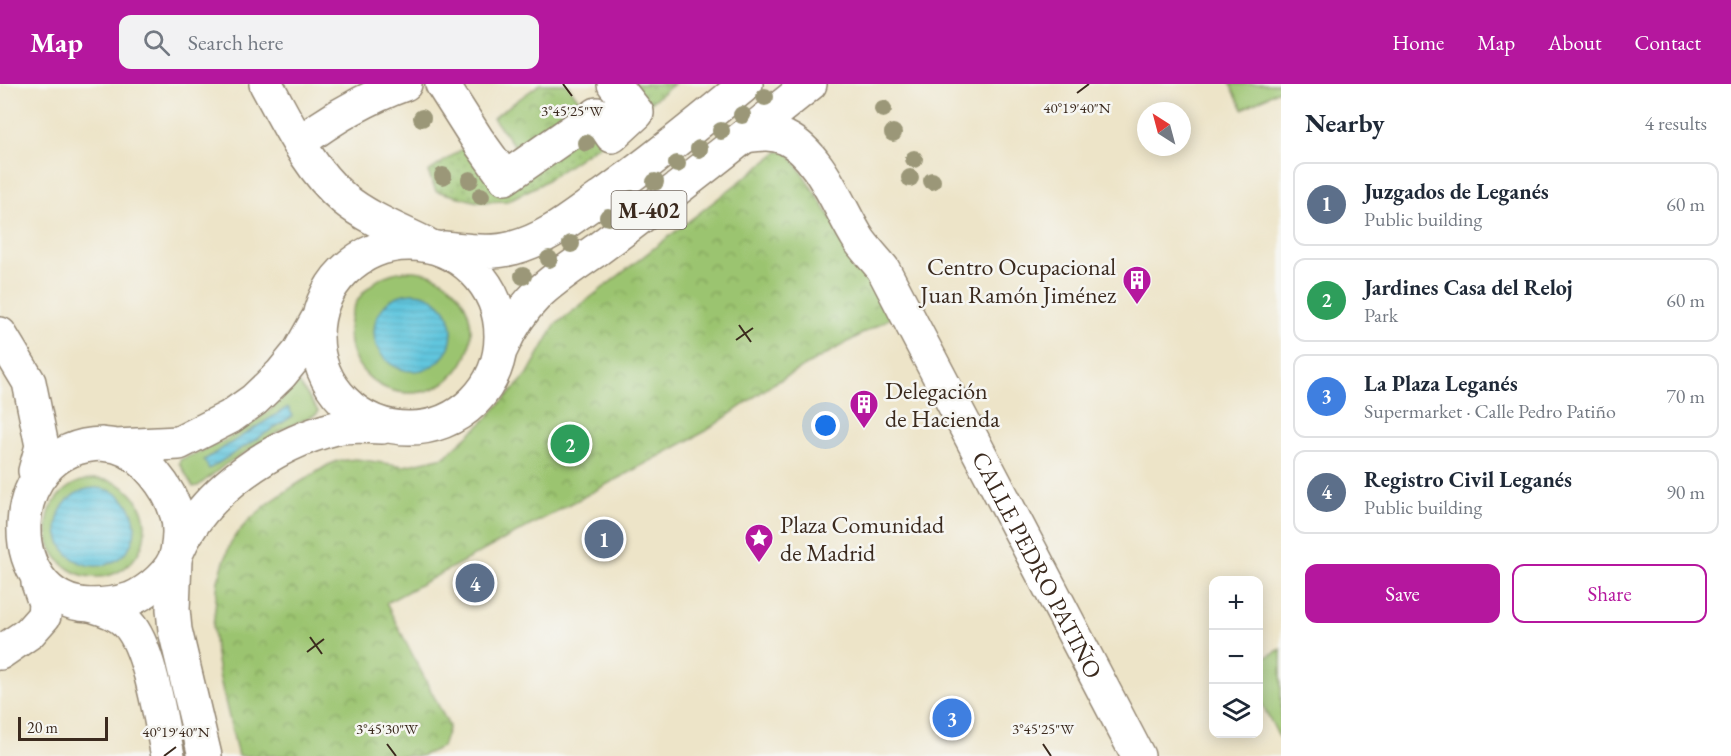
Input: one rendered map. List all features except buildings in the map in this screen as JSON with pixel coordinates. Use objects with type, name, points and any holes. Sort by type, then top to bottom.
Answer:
[{"type":"main road","points":[[266,84],[305,154],[346,201],[382,222],[435,246]]},
{"type":"main road","points":[[299,143],[320,127],[357,105],[405,84]]},
{"type":"main road","points":[[442,84],[505,178],[597,114],[612,136],[637,113],[614,84]]},
{"type":"main road","name":"M-402","points":[[116,446],[179,443],[230,417],[254,400],[281,374],[299,352],[318,318],[329,290],[357,259],[401,243],[472,251],[510,249],[543,237],[637,171],[746,84]]},
{"type":"main road","name":"M-402","points":[[176,555],[186,532],[218,493],[257,464],[305,438],[338,428],[421,428],[450,417],[462,409],[474,399],[494,373],[509,331],[527,304],[545,286],[608,241],[810,84]]},
{"type":"main road","name":"CALLE PEDRO PATIÑO","points":[[745,136],[766,133],[786,138],[805,152],[830,187],[860,240],[883,269],[1138,756]]},
{"type":"main road","name":"M-402","points":[[435,246],[458,255],[470,264],[482,278],[494,298],[499,313],[502,332],[501,349]]},
{"type":"main road","name":"M-402","points":[[318,318],[316,348],[329,385],[345,404],[360,416],[390,427]]},
{"type":"main road","points":[[0,334],[29,382],[42,446],[35,471]]},
{"type":"main road","points":[[0,653],[29,633],[44,616],[45,603],[35,579],[17,548],[14,518],[8,512],[27,481],[47,459],[76,447],[116,446],[130,452],[161,482],[179,523],[172,609],[175,630],[206,756]]},
{"type":"main road","points":[[91,605],[131,599],[148,589],[163,577],[176,555]]},
{"type":"main road","points":[[0,564],[35,579],[52,595],[67,601],[106,609],[127,623],[139,640],[168,756]]},
{"type":"green space","points":[[540,84],[567,84],[579,100],[515,147],[493,118]]},
{"type":"green space","points":[[614,84],[674,84],[637,113]]},
{"type":"green space","points":[[1230,84],[1281,84],[1281,89],[1243,109]]},
{"type":"green space","points":[[597,114],[612,136],[541,184],[507,201],[478,202],[436,191],[428,172],[477,139],[504,178]]},
{"type":"green space","points":[[779,151],[790,154],[894,316],[773,384],[706,431],[386,603],[449,726],[442,747],[421,756],[238,756],[220,679],[213,627],[218,581],[225,559],[230,544],[248,521],[294,486],[338,461],[356,459],[404,466],[444,457],[482,423],[527,375],[555,325]]},
{"type":"green space","points":[[410,271],[433,275],[453,289],[467,309],[471,332],[467,355],[453,375],[433,389],[410,393],[387,389],[367,375],[353,355],[349,332],[353,309],[367,289],[387,275]]},
{"type":"green space","points":[[299,383],[318,411],[317,414],[283,429],[226,464],[198,486],[193,487],[179,463],[181,459],[215,445],[248,426],[272,409]]},
{"type":"green space","points":[[96,479],[115,483],[131,493],[141,509],[145,528],[141,547],[131,563],[115,573],[96,577],[77,573],[61,563],[51,547],[47,528],[51,509],[61,493],[77,483]]},
{"type":"green space","points":[[1281,649],[1281,741],[1263,706],[1263,659]]},
{"type":"water","points":[[413,293],[428,296],[445,310],[452,332],[449,347],[435,364],[413,371],[398,368],[381,354],[374,332],[377,317],[391,300]]},
{"type":"water","points":[[288,407],[293,416],[209,469],[204,460]]},
{"type":"water","points":[[96,488],[111,491],[124,499],[132,512],[135,527],[132,542],[124,555],[111,563],[96,566],[81,563],[68,555],[60,542],[57,527],[60,512],[68,499],[81,491]]},
{"type":"place","name":"Centro Ocupacional Juan Ramón Jiménez","points":[[1137,306]]},
{"type":"place","name":"Delegación de Hacienda","points":[[864,430]]},
{"type":"place","name":"Jardines Casa del Reloj","points":[[570,444]]},
{"type":"place","name":"Juzgados de Leganés","points":[[604,539]]},
{"type":"place","name":"Plaza Comunidad de Madrid","points":[[759,564]]},
{"type":"place","name":"Registro Civil Leganés","points":[[475,583]]},
{"type":"place","name":"La Plaza Leganés","points":[[952,718]]}]
